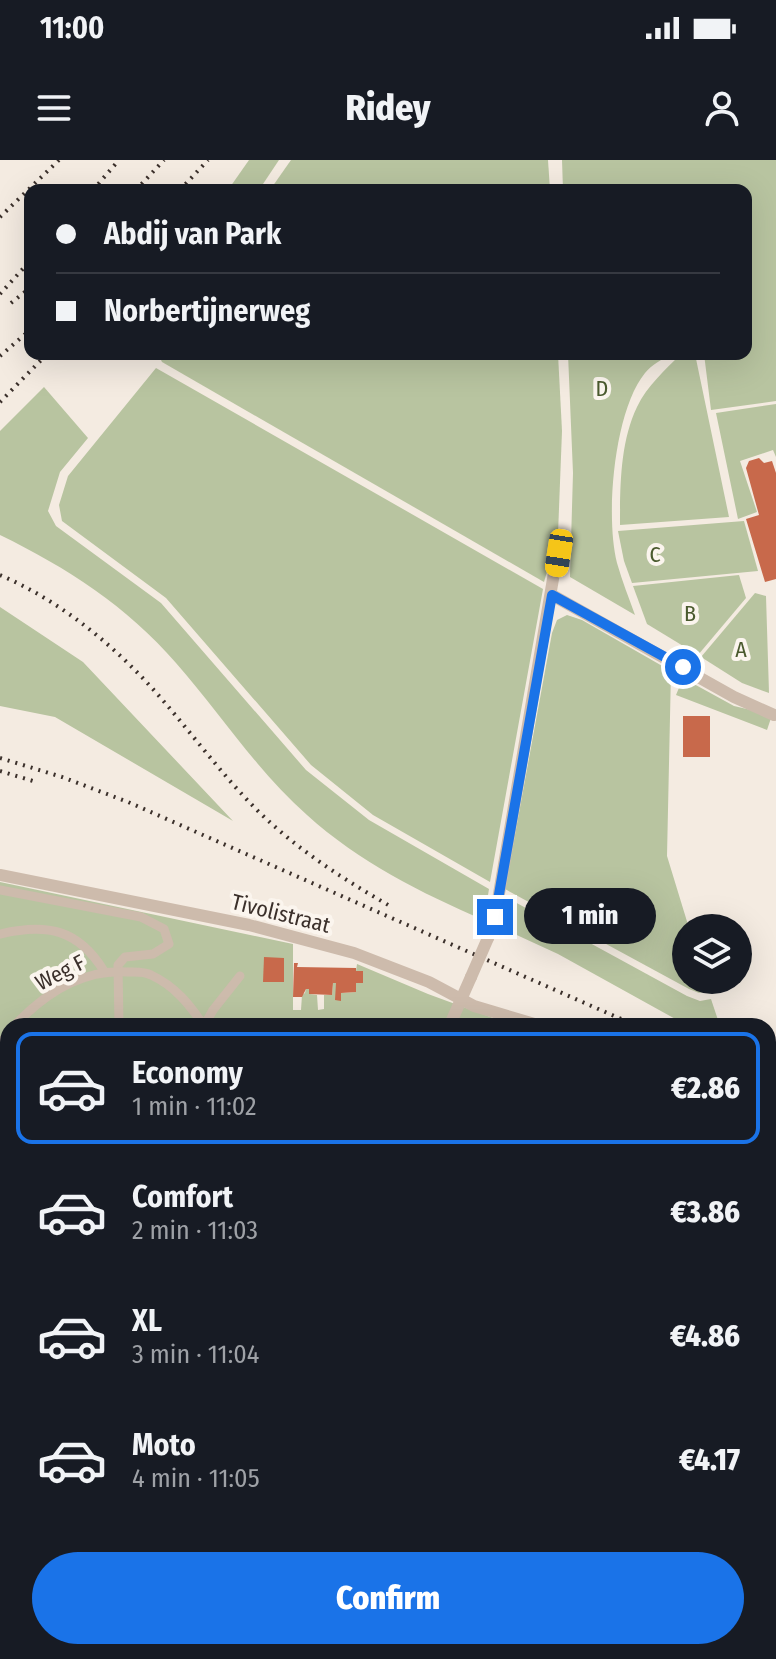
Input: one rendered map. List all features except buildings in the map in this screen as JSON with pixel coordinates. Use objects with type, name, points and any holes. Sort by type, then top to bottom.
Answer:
[{"type":"street","points":[[453,1018],[495,917],[559,544]]},
{"type":"street","points":[[552,595],[734,697],[774,715]]},
{"type":"street","name":"Tivolistraat","points":[[0,875],[249,925],[309,941],[366,957],[429,982],[474,1006],[514,1018]]},
{"type":"street","points":[[0,890],[141,917],[164,929],[169,944],[153,954],[120,960],[117,971],[119,1018]]},
{"type":"street","points":[[0,934],[29,929],[65,933],[84,943],[104,971]]},
{"type":"street","name":"Weg F","points":[[22,1018],[31,1008],[72,982],[104,971],[117,971],[148,973],[189,1004],[199,1018]]},
{"type":"street","points":[[208,1018],[240,976]]},
{"type":"green space","points":[[249,160],[279,160],[263,184],[232,184]]},
{"type":"green space","points":[[291,160],[548,160],[550,184],[274,184]]},
{"type":"green space","points":[[562,160],[776,160],[776,401],[711,410],[705,360],[752,360],[752,184],[563,184]]},
{"type":"green space","points":[[558,360],[562,431],[558,534],[544,582],[162,362]]},
{"type":"green space","name":"D","points":[[568,360],[661,360],[647,370],[634,390],[619,437],[612,492],[613,543],[635,615],[570,577],[573,473]]},
{"type":"green space","points":[[675,360],[696,360],[729,517],[620,525],[622,465],[627,435],[637,407]]},
{"type":"green space","points":[[156,368],[543,589],[490,882],[373,815],[311,765],[166,598],[62,521],[59,505],[68,476]]},
{"type":"green space","points":[[44,387],[88,438],[60,472],[48,511],[56,526],[161,603],[306,770],[369,820],[489,889],[484,920],[391,875],[327,832],[272,780],[176,663],[138,624],[72,575],[0,535],[0,431]]},
{"type":"green space","points":[[776,404],[776,457],[773,450],[740,461],[757,512],[738,519],[716,413]]},
{"type":"green space","name":"C","points":[[744,521],[758,571],[632,583],[618,531]]},
{"type":"green space","name":"B","points":[[739,575],[746,598],[698,655],[647,624],[633,586]]},
{"type":"green space","name":"A","points":[[755,593],[766,596],[769,693],[742,683],[701,657]]},
{"type":"green space","points":[[0,607],[83,662],[233,821],[55,717],[0,706]]},
{"type":"green space","points":[[567,615],[582,620],[671,671],[667,856],[685,914],[672,914],[672,980],[505,889],[552,633],[557,620]]},
{"type":"green space","points":[[683,678],[734,706],[772,715],[767,730],[676,695]]},
{"type":"green space","points":[[0,882],[293,944],[293,1010],[301,1010],[302,995],[306,989],[310,994],[317,995],[318,1010],[324,1009],[324,995],[332,995],[333,983],[336,983],[336,1000],[340,1000],[341,993],[356,992],[356,983],[363,982],[363,971],[356,971],[357,964],[493,1018],[0,1018]]},
{"type":"green space","points":[[504,896],[672,988],[672,994],[683,994],[700,1001],[711,999],[717,1018],[674,1018],[558,954],[497,926]]},
{"type":"railway","points":[[34,184],[59,160]]},
{"type":"railway","points":[[98,184],[119,160]]},
{"type":"railway","points":[[142,184],[164,160]]},
{"type":"railway","points":[[186,184],[208,160]]},
{"type":"railway","points":[[0,217],[24,194]]},
{"type":"railway","points":[[0,294],[24,268]]},
{"type":"railway","points":[[11,303],[24,293]]},
{"type":"railway","points":[[0,356],[24,335]]},
{"type":"railway","points":[[0,402],[41,360]]},
{"type":"railway","points":[[0,575],[69,614],[111,647],[149,684],[230,781],[268,821],[318,860],[390,906]]},
{"type":"railway","points":[[0,758],[128,802],[619,1018]]},
{"type":"railway","points":[[0,771],[33,781]]},
{"type":"route","points":[[495,917],[552,595],[683,667]]}]
